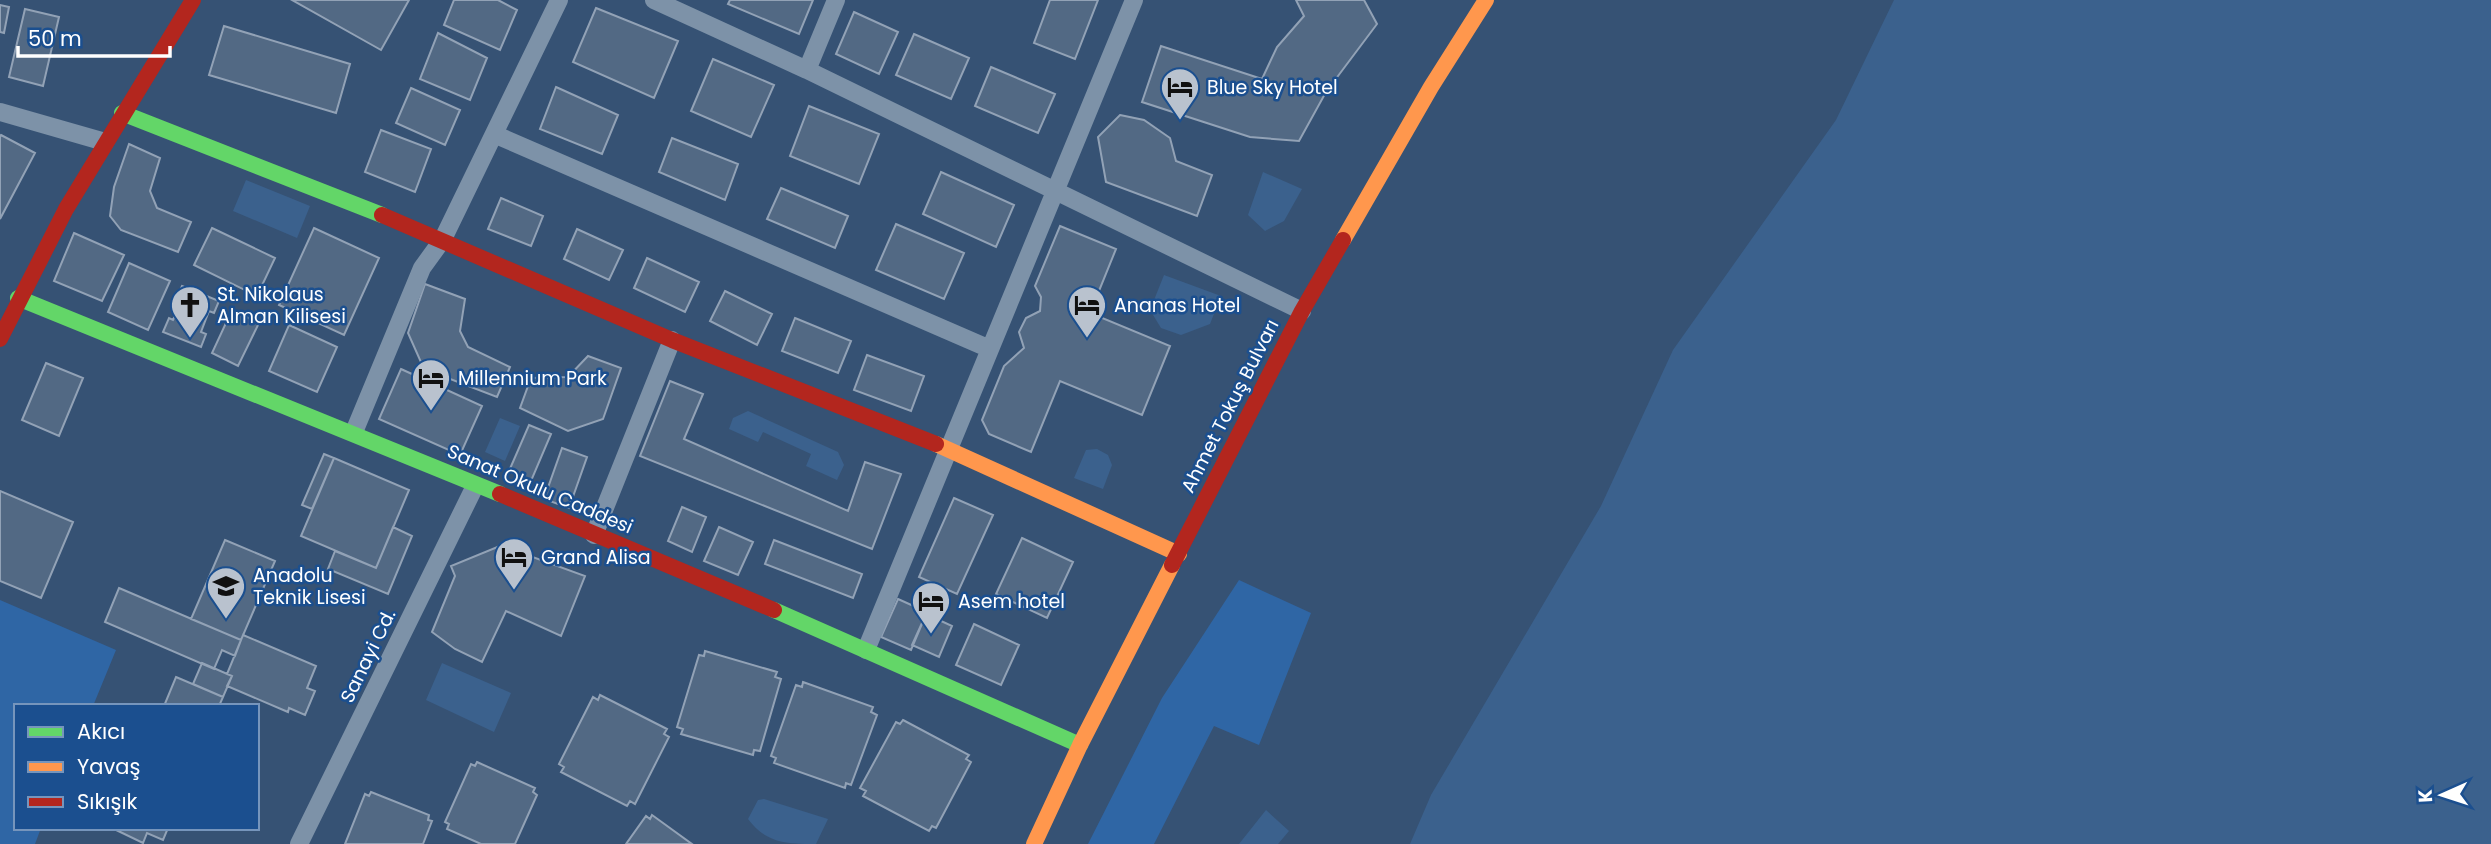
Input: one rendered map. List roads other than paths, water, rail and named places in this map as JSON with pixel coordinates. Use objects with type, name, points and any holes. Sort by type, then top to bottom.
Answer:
[{"type":"street","points":[[0,339],[18,298],[105,142],[193,0]]},
{"type":"street","points":[[354,432],[422,268],[443,239],[496,135],[559,0]]},
{"type":"street","points":[[654,0],[807,70],[1302,311]]},
{"type":"street","points":[[807,70],[836,0]]},
{"type":"street","points":[[866,650],[1058,191],[1134,0]]},
{"type":"street","name":"Ahmet Tokuş Bulvarı","points":[[1034,844],[1080,745],[1302,311],[1431,88],[1486,0]]},
{"type":"street","points":[[0,112],[105,142]]},
{"type":"street","points":[[122,113],[443,239],[672,340],[948,449],[1179,554]]},
{"type":"street","points":[[496,135],[990,349]]},
{"type":"street","name":"Sanat Okulu Caddesi","points":[[18,298],[354,432],[475,486],[866,650],[1080,745]]},
{"type":"street","points":[[594,535],[672,340]]},
{"type":"street","name":"Sanayi Cd.","points":[[299,844],[475,486]]},
{"type":"place","name":"Blue Sky Hotel","points":[[1180,121]]},
{"type":"place","name":"St. Nikolaus Alman Kilisesi","points":[[190,339]]},
{"type":"place","name":"Ananas Hotel","points":[[1087,339]]},
{"type":"place","name":"Millennium Park","points":[[431,412]]},
{"type":"place","name":"Grand Alisa","points":[[514,591]]},
{"type":"place","name":"Anadolu Teknik Lisesi","points":[[226,620]]},
{"type":"place","name":"Asem hotel","points":[[931,635]]}]
